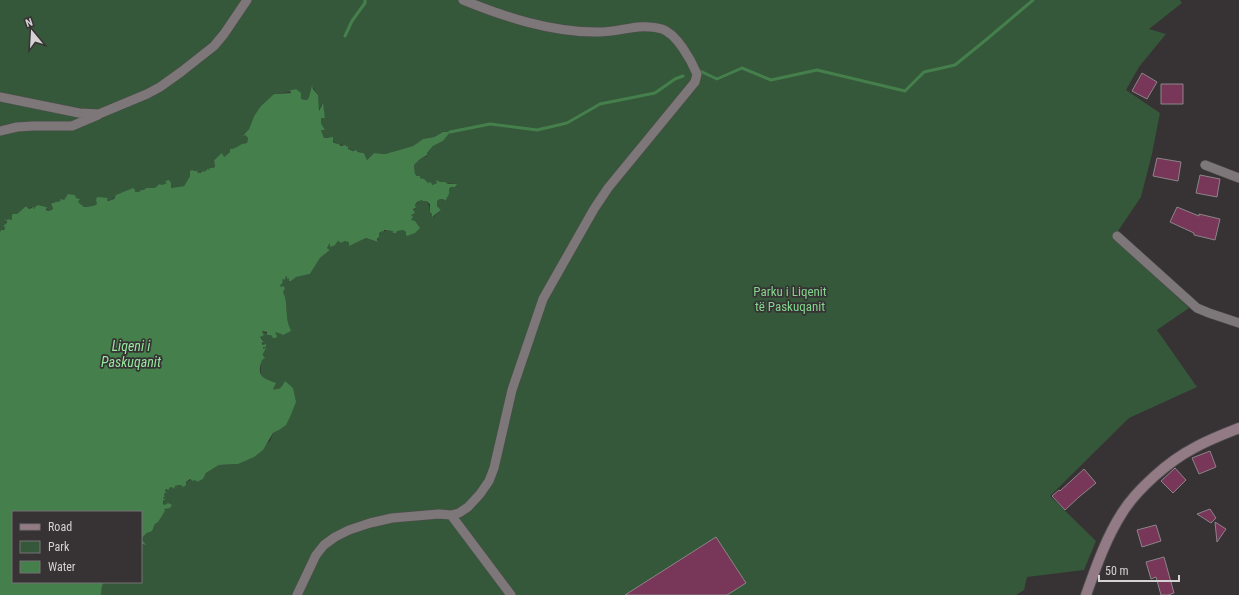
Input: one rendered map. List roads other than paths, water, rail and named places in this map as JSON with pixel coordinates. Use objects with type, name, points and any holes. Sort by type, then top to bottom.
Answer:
[{"type":"street","points":[[0,131],[33,126],[72,126],[147,94],[182,72],[214,46],[247,0]]},
{"type":"street","points":[[297,595],[316,555],[324,545],[335,537],[349,530],[370,523],[392,518],[439,514],[451,515],[459,513],[468,507],[480,494],[489,481],[494,468],[512,390],[544,299],[573,245],[608,188],[695,82],[697,74],[687,54],[664,29],[642,26],[612,32],[566,30],[523,21],[463,0]]},
{"type":"street","points":[[0,97],[79,113],[99,114]]},
{"type":"street","points":[[1205,165],[1239,178]]},
{"type":"street","points":[[1117,236],[1197,308],[1239,323]]},
{"type":"street","points":[[1086,595],[1109,535],[1122,513],[1136,494],[1173,461],[1192,448],[1239,428]]},
{"type":"street","points":[[451,515],[511,595]]},
{"type":"water","name":"Liqeni i Paskuqanit","points":[[312,85],[313,89],[318,95],[319,111],[323,103],[325,118],[321,118],[321,123],[325,130],[321,130],[324,138],[333,137],[333,142],[338,143],[341,146],[346,145],[346,147],[348,146],[348,149],[353,151],[356,150],[364,153],[367,160],[374,153],[385,154],[413,146],[423,139],[434,137],[443,132],[450,132],[443,141],[433,146],[427,155],[414,165],[415,174],[420,176],[420,178],[424,179],[428,183],[431,182],[432,185],[437,183],[436,180],[448,184],[457,184],[455,187],[451,187],[449,189],[449,194],[445,201],[440,199],[437,201],[437,206],[441,210],[432,217],[430,212],[430,204],[422,200],[417,202],[415,205],[416,208],[413,209],[415,213],[411,215],[413,217],[411,220],[415,221],[420,228],[415,233],[407,236],[406,232],[403,230],[393,233],[393,231],[384,230],[384,232],[379,233],[379,237],[377,239],[378,242],[366,238],[349,246],[349,242],[345,241],[341,243],[338,241],[334,246],[330,247],[330,243],[327,248],[330,250],[320,258],[310,274],[296,277],[291,281],[289,281],[289,278],[287,279],[286,276],[285,280],[282,280],[282,284],[280,285],[281,287],[284,286],[285,289],[283,292],[286,300],[288,321],[291,331],[283,335],[275,332],[277,336],[276,338],[273,338],[271,335],[267,335],[267,332],[262,331],[264,335],[260,337],[264,342],[262,342],[262,344],[266,344],[266,347],[263,347],[263,349],[266,348],[262,354],[265,358],[262,360],[260,366],[260,373],[264,378],[276,383],[273,389],[280,388],[285,381],[293,388],[296,402],[286,425],[273,433],[263,450],[254,457],[238,464],[219,465],[206,473],[203,479],[197,482],[190,479],[182,488],[183,486],[179,485],[175,486],[174,489],[172,487],[169,488],[169,490],[166,489],[165,491],[167,492],[164,494],[165,496],[163,498],[165,499],[163,504],[165,505],[168,503],[172,505],[170,508],[164,509],[165,511],[155,524],[152,531],[147,533],[142,538],[142,511],[12,511],[12,583],[104,583],[101,595],[0,595],[0,232],[1,230],[4,230],[5,227],[3,226],[7,223],[5,220],[12,220],[13,214],[17,214],[26,206],[29,209],[34,207],[33,209],[38,205],[43,206],[47,207],[46,210],[49,211],[53,209],[51,203],[61,201],[61,199],[64,200],[68,194],[75,195],[76,198],[80,199],[78,202],[84,207],[97,204],[97,197],[108,198],[108,201],[114,199],[116,195],[133,188],[135,192],[139,192],[146,188],[155,188],[159,184],[162,185],[167,183],[165,181],[169,180],[171,183],[171,188],[184,186],[190,176],[190,171],[198,170],[197,172],[201,173],[207,169],[210,170],[209,168],[215,167],[214,160],[222,153],[224,157],[230,152],[230,149],[247,143],[248,138],[245,135],[242,136],[249,129],[254,116],[261,106],[274,94],[291,93],[290,90],[296,89],[301,93],[301,99],[307,100]]},
{"type":"waterway","points":[[345,36],[352,21],[365,3],[365,0]]},
{"type":"waterway","points":[[700,71],[717,79],[742,68],[771,80],[817,70],[905,91],[924,72],[955,65],[1033,0]]},
{"type":"waterway","points":[[450,132],[490,124],[537,130],[567,123],[600,104],[655,93],[675,79],[683,76]]},
{"type":"park label","name":"Parku i Liqenit të Paskuqanit","points":[[790,298]]}]
